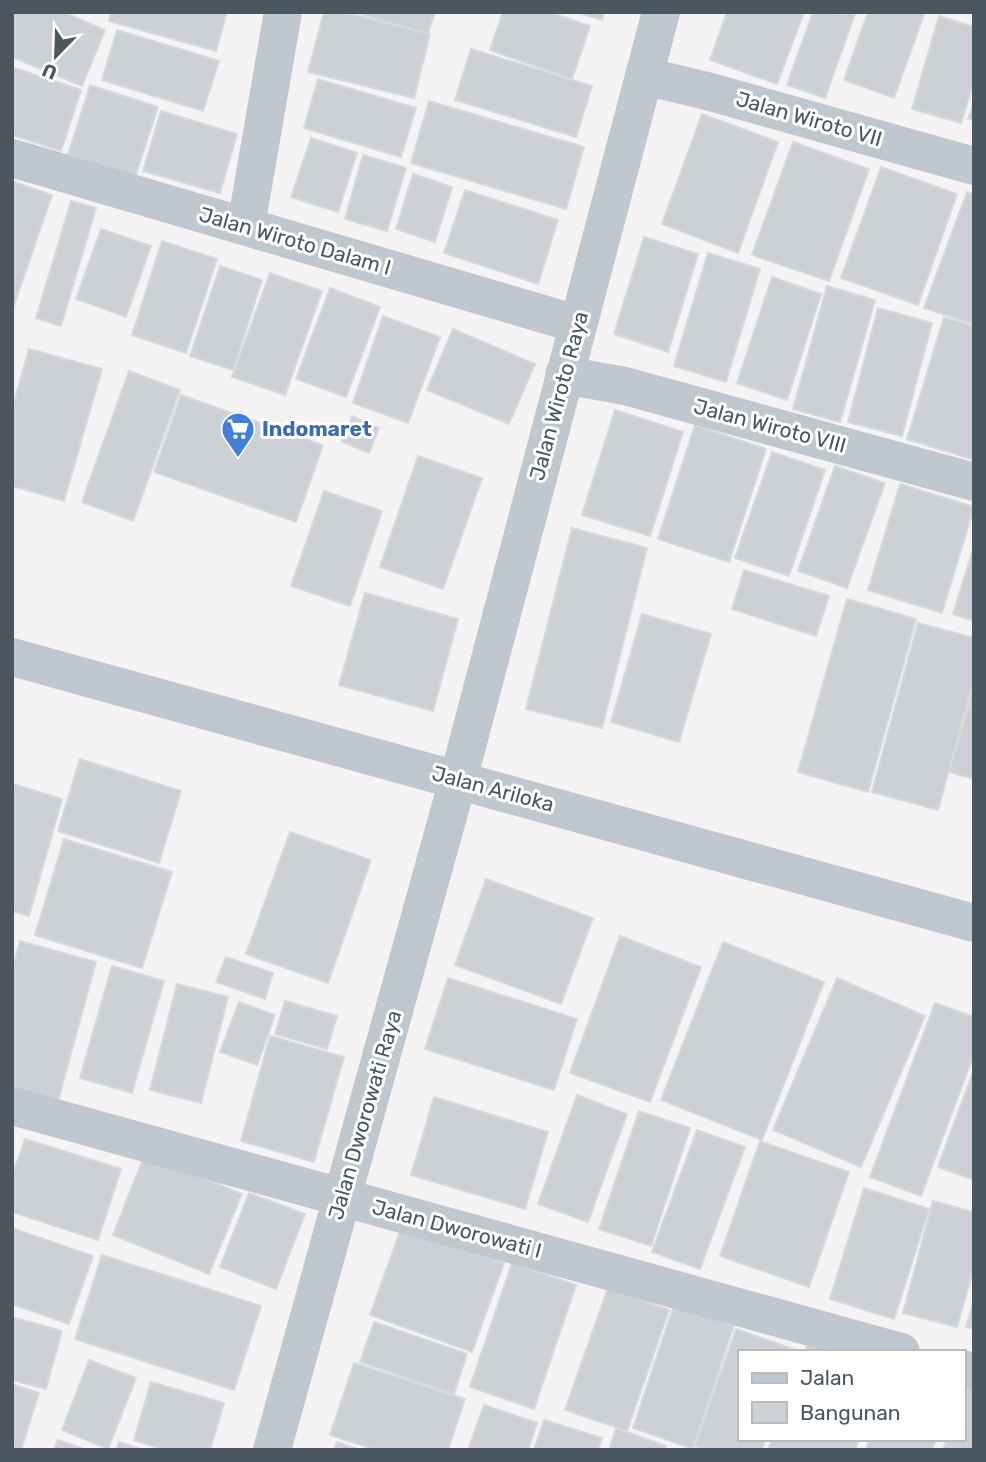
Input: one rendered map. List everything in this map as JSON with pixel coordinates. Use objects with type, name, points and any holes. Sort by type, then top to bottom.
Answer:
[{"type":"street","points":[[246,226],[283,12]]},
{"type":"street","name":"Jalan Wiroto Raya","points":[[458,780],[661,12]]},
{"type":"street","name":"Jalan Wiroto VII","points":[[644,76],[707,91],[974,166]]},
{"type":"street","name":"Jalan Wiroto Dalam I","points":[[12,158],[577,324]]},
{"type":"street","name":"Jalan Wiroto VIII","points":[[564,375],[625,386],[974,482]]},
{"type":"street","name":"Jalan Ariloka","points":[[12,657],[974,923]]},
{"type":"street","name":"Jalan Dworowati Raya","points":[[272,1450],[458,780]]},
{"type":"street","name":"Jalan Dworowati I","points":[[12,1106],[894,1350]]},
{"type":"building","points":[[12,12],[63,12],[105,30],[82,86],[12,57]]},
{"type":"building","points":[[111,12],[227,12],[216,51],[109,21]]},
{"type":"building","points":[[324,12],[342,12],[430,34],[414,98],[308,72]]},
{"type":"building","points":[[354,12],[435,12],[428,34]]},
{"type":"building","points":[[503,12],[549,12],[590,26],[572,79],[490,50]]},
{"type":"building","points":[[576,12],[604,12],[602,20]]},
{"type":"building","points":[[727,12],[804,12],[777,84],[710,60]]},
{"type":"building","points":[[813,12],[855,14],[825,98],[787,85]]},
{"type":"building","points":[[868,12],[925,12],[894,98],[844,80]]},
{"type":"building","points":[[939,16],[974,27],[974,81],[961,123],[912,109]]},
{"type":"building","points":[[117,30],[219,61],[203,111],[102,80]]},
{"type":"building","points":[[471,49],[592,86],[576,137],[455,100]]},
{"type":"building","points":[[12,67],[81,90],[61,151],[12,135]]},
{"type":"building","points":[[318,79],[416,108],[401,157],[304,128]]},
{"type":"building","points":[[90,85],[158,107],[135,177],[68,155]]},
{"type":"building","points":[[429,101],[584,147],[566,209],[411,163]]},
{"type":"building","points":[[974,103],[974,120],[968,119]]},
{"type":"building","points":[[161,111],[237,134],[220,193],[143,171]]},
{"type":"building","points":[[702,114],[778,142],[738,253],[662,224]]},
{"type":"building","points":[[311,138],[357,153],[338,212],[291,197]]},
{"type":"building","points":[[793,142],[869,169],[829,281],[752,255]]},
{"type":"building","points":[[363,155],[406,168],[387,231],[345,219]]},
{"type":"building","points":[[881,167],[957,194],[918,305],[841,278]]},
{"type":"building","points":[[413,174],[452,187],[435,242],[396,229]]},
{"type":"building","points":[[12,181],[52,195],[12,311]]},
{"type":"building","points":[[465,190],[558,220],[538,284],[444,253]]},
{"type":"building","points":[[967,192],[974,195],[974,324],[924,308]]},
{"type":"building","points":[[71,201],[96,208],[61,326],[36,318]]},
{"type":"building","points":[[101,229],[151,246],[126,317],[76,299]]},
{"type":"building","points":[[644,237],[698,254],[668,352],[614,334]]},
{"type":"building","points":[[162,241],[217,259],[186,353],[132,335]]},
{"type":"building","points":[[708,253],[760,269],[726,382],[674,366]]},
{"type":"building","points":[[220,266],[262,280],[233,370],[190,356]]},
{"type":"building","points":[[270,273],[322,291],[285,395],[232,377]]},
{"type":"building","points":[[772,277],[821,294],[787,400],[737,383]]},
{"type":"building","points":[[827,286],[875,300],[840,422],[793,409]]},
{"type":"building","points":[[330,288],[380,307],[346,397],[296,379]]},
{"type":"building","points":[[878,308],[932,323],[902,436],[848,422]]},
{"type":"building","points":[[383,316],[440,337],[408,423],[353,403]]},
{"type":"building","points":[[944,317],[974,326],[974,460],[907,439]]},
{"type":"building","points":[[453,329],[535,364],[509,424],[427,390]]},
{"type":"building","points":[[29,349],[102,369],[64,501],[12,486],[12,409]]},
{"type":"building","points":[[129,371],[180,390],[133,521],[82,502]]},
{"type":"building","name":"Indomaret","points":[[181,395],[323,445],[296,522],[154,472]]},
{"type":"building","points":[[615,410],[683,432],[650,536],[582,515]]},
{"type":"building","points":[[352,416],[379,428],[369,453],[342,442]]},
{"type":"building","points":[[695,425],[766,449],[729,562],[658,539]]},
{"type":"building","points":[[772,452],[825,470],[789,576],[735,558]]},
{"type":"building","points":[[418,456],[482,478],[443,589],[380,567]]},
{"type":"building","points":[[835,466],[885,483],[847,588],[798,571]]},
{"type":"building","points":[[900,484],[974,507],[942,613],[868,590]]},
{"type":"building","points":[[324,491],[382,511],[350,606],[291,586]]},
{"type":"building","points":[[572,528],[647,548],[602,728],[526,709]]},
{"type":"building","points":[[974,546],[974,621],[953,614]]},
{"type":"building","points":[[744,570],[829,596],[816,636],[732,609]]},
{"type":"building","points":[[365,593],[458,619],[433,711],[339,685]]},
{"type":"building","points":[[847,599],[916,619],[868,792],[798,772]]},
{"type":"building","points":[[642,614],[711,634],[679,742],[611,722]]},
{"type":"building","points":[[918,623],[974,638],[974,679],[938,810],[872,792]]},
{"type":"building","points":[[974,687],[974,779],[949,772]]},
{"type":"building","points":[[80,759],[181,791],[159,863],[58,831]]},
{"type":"building","points":[[13,784],[62,799],[29,916],[12,911]]},
{"type":"building","points":[[290,832],[371,860],[328,983],[246,954]]},
{"type":"building","points":[[64,839],[172,872],[142,968],[35,935]]},
{"type":"building","points":[[486,879],[593,918],[561,1004],[455,965]]},
{"type":"building","points":[[620,936],[701,967],[650,1102],[570,1073]]},
{"type":"building","points":[[20,941],[96,962],[58,1101],[12,1088],[12,971]]},
{"type":"building","points":[[723,942],[824,982],[762,1140],[661,1100]]},
{"type":"building","points":[[226,957],[273,973],[265,999],[216,982]]},
{"type":"building","points":[[112,966],[164,981],[132,1093],[80,1078]]},
{"type":"building","points":[[448,978],[577,1019],[554,1090],[425,1049]]},
{"type":"building","points":[[837,978],[925,1016],[861,1167],[773,1130]]},
{"type":"building","points":[[177,984],[228,997],[201,1103],[150,1090]]},
{"type":"building","points":[[285,1001],[337,1016],[327,1049],[275,1034]]},
{"type":"building","points":[[239,1002],[275,1015],[257,1065],[220,1052]]},
{"type":"building","points":[[935,1003],[974,1017],[974,1054],[921,1196],[870,1177]]},
{"type":"building","points":[[270,1036],[344,1057],[314,1162],[241,1141]]},
{"type":"building","points":[[974,1069],[974,1180],[938,1167]]},
{"type":"building","points":[[577,1095],[627,1114],[588,1222],[538,1204]]},
{"type":"building","points":[[434,1097],[548,1132],[525,1209],[411,1175]]},
{"type":"building","points":[[639,1111],[690,1128],[651,1246],[599,1229]]},
{"type":"building","points":[[697,1130],[745,1147],[700,1269],[652,1252]]},
{"type":"building","points":[[25,1139],[121,1169],[98,1240],[12,1212],[12,1177]]},
{"type":"building","points":[[760,1141],[849,1172],[809,1287],[720,1256]]},
{"type":"building","points":[[145,1154],[242,1194],[209,1274],[113,1235]]},
{"type":"building","points":[[864,1188],[929,1209],[894,1319],[830,1299]]},
{"type":"building","points":[[249,1193],[305,1214],[276,1289],[220,1267]]},
{"type":"building","points":[[933,1201],[974,1212],[974,1267],[957,1327],[903,1313]]},
{"type":"building","points":[[402,1226],[504,1263],[472,1352],[370,1315]]},
{"type":"building","points":[[12,1228],[93,1256],[69,1324],[12,1304]]},
{"type":"building","points":[[102,1255],[261,1306],[234,1390],[75,1339]]},
{"type":"building","points":[[512,1263],[576,1285],[534,1409],[470,1387]]},
{"type":"building","points":[[608,1288],[669,1310],[627,1431],[565,1410]]},
{"type":"building","points":[[974,1300],[974,1329],[966,1327]]},
{"type":"building","points":[[674,1305],[734,1325],[693,1449],[633,1428]]},
{"type":"building","points":[[12,1317],[62,1331],[46,1389],[12,1380]]},
{"type":"building","points":[[374,1322],[467,1354],[454,1394],[360,1362]]},
{"type":"building","points":[[736,1329],[796,1350],[738,1350],[738,1441],[764,1441],[762,1450],[706,1450],[695,1446]]},
{"type":"building","points":[[808,1343],[826,1350],[806,1350]]},
{"type":"building","points":[[89,1360],[136,1378],[108,1449],[62,1430]]},
{"type":"building","points":[[354,1363],[465,1399],[448,1450],[377,1450],[330,1435]]},
{"type":"building","points":[[151,1382],[224,1403],[210,1450],[165,1450],[134,1440]]},
{"type":"building","points":[[12,1384],[39,1393],[21,1450],[12,1447]]},
{"type":"building","points":[[969,1386],[974,1388],[974,1450],[943,1450],[946,1441],[965,1441],[965,1395]]},
{"type":"building","points":[[484,1405],[537,1423],[528,1450],[468,1450]]},
{"type":"building","points":[[544,1420],[602,1438],[598,1450],[534,1450]]},
{"type":"building","points":[[616,1428],[666,1446],[665,1450],[609,1450]]},
{"type":"building","points":[[58,1440],[86,1450],[54,1450]]},
{"type":"building","points":[[771,1441],[858,1441],[855,1450],[768,1450]]},
{"type":"building","points":[[869,1441],[935,1441],[932,1450],[866,1450]]},
{"type":"building","points":[[119,1442],[143,1450],[116,1450]]},
{"type":"building","points":[[337,1442],[360,1450],[334,1450]]},
{"type":"place","name":"Indomaret","points":[[238,459]]}]
